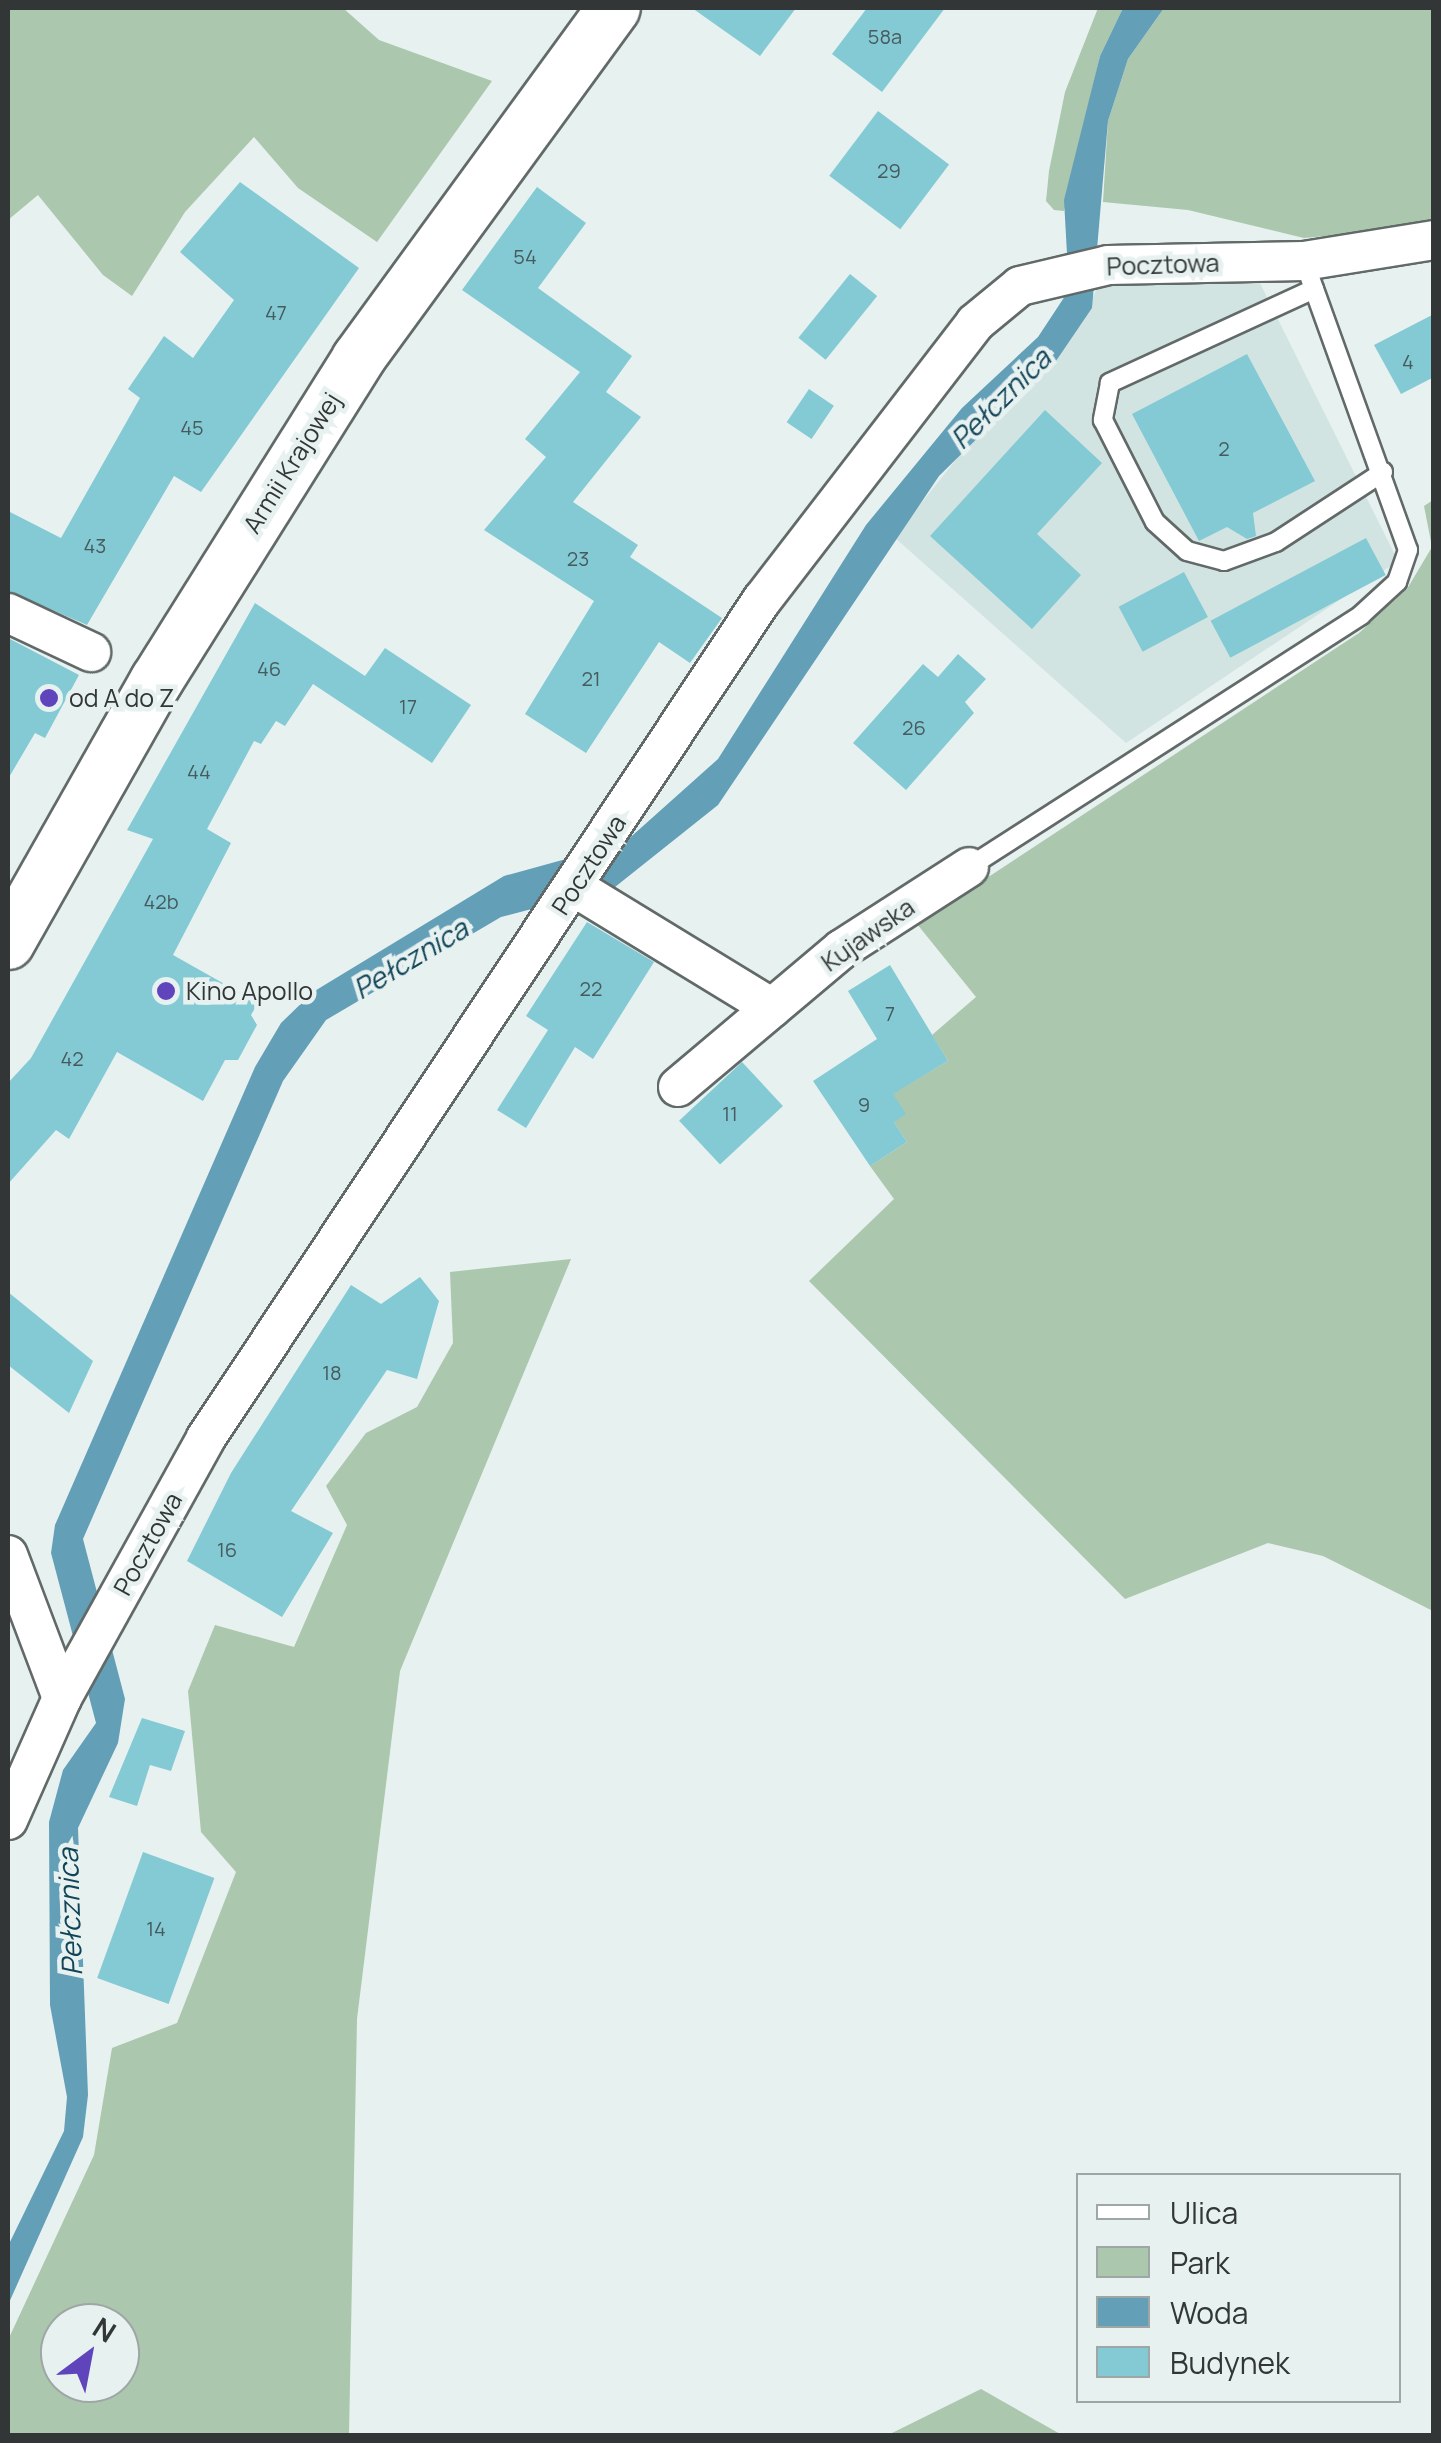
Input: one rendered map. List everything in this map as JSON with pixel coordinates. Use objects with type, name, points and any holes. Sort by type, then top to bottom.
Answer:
[{"type":"main road","name":"Armii Krajowej","points":[[8,944],[157,680],[358,358],[614,8]]},
{"type":"street","name":"Pocztowa","points":[[8,1820],[18,1768],[67,1689],[206,1438],[762,600],[975,324],[1020,286],[1108,265],[1309,275],[1423,243]]},
{"type":"street","points":[[8,613],[91,652]]},
{"type":"street","name":"Kujawska","points":[[678,1087],[842,949],[969,866]]},
{"type":"street","points":[[565,901],[608,908],[772,1008]]},
{"type":"street","points":[[8,1555],[67,1689]]},
{"type":"lane","points":[[969,866],[1361,615],[1398,582],[1408,550],[1383,472],[1309,275],[1110,383],[1103,420],[1155,522],[1188,551],[1224,561],[1276,542],[1383,472]]},
{"type":"shaded area","points":[[1259,281],[1398,561],[1126,743],[894,537],[987,421],[1056,361],[1100,284]]},
{"type":"green space","points":[[8,8],[343,8],[379,40],[492,81],[377,242],[298,188],[254,137],[185,212],[132,296],[103,275],[38,195],[8,220]]},
{"type":"green space","points":[[1098,8],[1123,8],[1100,56],[1064,211],[1054,210],[1046,201],[1065,92]]},
{"type":"green space","points":[[1164,8],[1433,8],[1433,226],[1304,238],[1188,210],[1103,202],[1108,121],[1128,59]]},
{"type":"green space","points":[[1433,500],[1433,1611],[1323,1556],[1268,1543],[1125,1599],[809,1281],[894,1199],[870,1166],[907,1142],[894,1122],[892,1094],[948,1061],[932,1035],[976,997],[917,924],[1359,633],[1407,589],[1432,547],[1424,506]]},
{"type":"green space","points":[[571,1259],[400,1671],[357,2019],[349,2435],[8,2435],[8,2340],[94,2155],[112,2048],[177,2023],[236,1872],[201,1832],[188,1691],[215,1625],[294,1647],[347,1525],[326,1486],[366,1433],[417,1407],[453,1343],[450,1272]]},
{"type":"green space","points":[[981,2389],[1062,2435],[891,2435],[892,2433]]},
{"type":"water","name":"Pełcznica","points":[[1123,8],[1164,8],[1128,59],[1108,121],[1092,308],[1056,361],[939,476],[718,805],[615,887],[501,917],[326,1020],[283,1081],[83,1539],[125,1699],[118,1743],[78,1828],[88,2095],[83,2137],[8,2305],[8,2246],[64,2131],[67,2097],[50,2005],[49,1822],[63,1770],[96,1723],[51,1553],[55,1525],[255,1067],[281,1023],[313,992],[504,876],[624,843],[718,759],[866,525],[962,408],[1038,337],[1069,290],[1064,200],[1100,56]]},
{"type":"building","points":[[692,8],[796,8],[760,56]]},
{"type":"building","points":[[867,8],[945,8],[882,92],[832,54]]},
{"type":"building","points":[[878,111],[949,165],[900,229],[829,176]]},
{"type":"building","points":[[240,182],[359,268],[201,492],[174,476],[87,625],[8,591],[8,511],[61,538],[140,398],[128,389],[164,336],[193,358],[234,300],[180,252]]},
{"type":"building","points":[[537,187],[586,223],[538,288],[632,356],[606,392],[641,417],[573,502],[638,545],[630,557],[722,618],[690,663],[659,642],[586,753],[525,714],[594,601],[484,530],[546,457],[525,439],[580,372],[462,290]]},
{"type":"building","points":[[850,274],[877,296],[826,360],[798,338]]},
{"type":"building","points":[[1434,314],[1434,377],[1401,394],[1374,345]]},
{"type":"building","points":[[1247,354],[1315,481],[1253,513],[1256,536],[1247,539],[1227,527],[1199,541],[1132,414]]},
{"type":"building","points":[[809,389],[834,406],[812,439],[787,422]]},
{"type":"building","points":[[1045,410],[1102,463],[1037,534],[1081,575],[1032,629],[930,536]]},
{"type":"building","points":[[1366,538],[1386,575],[1230,658],[1211,621]]},
{"type":"building","points":[[1184,572],[1208,617],[1143,652],[1119,607]]},
{"type":"building","points":[[255,603],[365,676],[385,648],[471,705],[432,763],[313,684],[285,726],[276,721],[261,744],[254,741],[207,829],[231,843],[173,955],[258,1003],[251,1015],[257,1025],[238,1060],[225,1060],[203,1101],[117,1052],[69,1139],[56,1130],[8,1184],[8,1083],[31,1058],[153,839],[127,830]]},
{"type":"building","points":[[10,639],[79,675],[45,738],[35,733],[8,779]]},
{"type":"building","points":[[958,654],[986,679],[965,702],[974,713],[906,790],[853,743],[923,664],[938,677]]},
{"type":"building","points":[[587,922],[654,962],[593,1059],[575,1047],[526,1128],[497,1110],[548,1030],[526,1016]]},
{"type":"building","points":[[890,965],[948,1061],[893,1094],[906,1114],[894,1122],[907,1142],[870,1166],[813,1081],[877,1039],[848,991]]},
{"type":"building","points":[[742,1062],[783,1106],[720,1165],[679,1121]]},
{"type":"building","points":[[420,1277],[439,1301],[417,1379],[387,1370],[291,1511],[333,1533],[282,1617],[187,1561],[231,1473],[351,1285],[381,1304]]},
{"type":"building","points":[[8,1292],[93,1361],[69,1413],[8,1365]]},
{"type":"building","points":[[142,1718],[185,1731],[171,1771],[150,1765],[137,1806],[109,1797]]},
{"type":"building","points":[[143,1852],[214,1878],[169,2004],[97,1978]]},
{"type":"place","name":"od A do Z","points":[[49,698]]},
{"type":"place","name":"Kino Apollo","points":[[166,991]]}]
